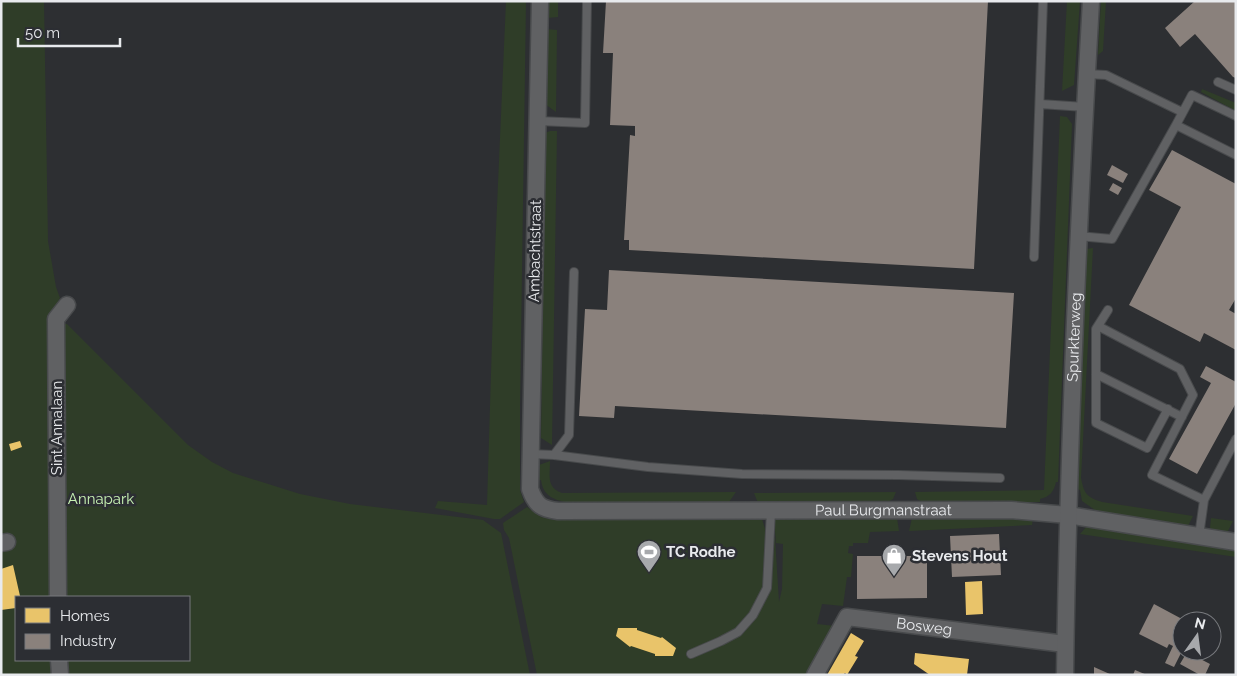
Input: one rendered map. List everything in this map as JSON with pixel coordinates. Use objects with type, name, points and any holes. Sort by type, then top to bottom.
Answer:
[{"type":"street","name":"Ambachtstraat","points":[[534,500],[530,490],[530,454],[540,1]]},
{"type":"street","name":"Spurkterweg","points":[[1065,675],[1068,515],[1078,236],[1091,1]]},
{"type":"street","name":"Sint Annalaan","points":[[58,596],[56,318],[67,305]]},
{"type":"street","name":"Paul Burgmanstraat","points":[[534,500],[544,509],[558,511],[1011,510],[1068,515],[1236,542]]},
{"type":"street","name":"Bosweg","points":[[815,675],[847,618],[1065,644]]},
{"type":"street","points":[[59,661],[60,675]]},
{"type":"lane","points":[[538,121],[585,123],[587,1]]},
{"type":"lane","points":[[1034,257],[1043,1]]},
{"type":"lane","points":[[1087,74],[1106,76],[1182,112]]},
{"type":"lane","points":[[1218,82],[1236,90]]},
{"type":"lane","points":[[1078,236],[1112,239],[1192,94],[1236,116]]},
{"type":"lane","points":[[1040,104],[1085,107]]},
{"type":"lane","points":[[1176,125],[1236,155]]},
{"type":"lane","points":[[554,455],[569,435],[574,272]]},
{"type":"lane","points":[[1108,310],[1096,329],[1096,423],[1147,448],[1168,409]]},
{"type":"lane","points":[[1098,326],[1180,369],[1193,395],[1152,475],[1204,500]]},
{"type":"lane","points":[[1096,374],[1182,417]]},
{"type":"lane","points":[[1199,536],[1204,500],[1236,439]]},
{"type":"lane","points":[[530,454],[554,455],[648,467],[742,474],[1000,478]]},
{"type":"lane","points":[[691,654],[738,632],[754,615],[766,588],[771,511]]},
{"type":"green space","name":"Annapark","points":[[1,1],[44,1],[48,241],[56,287],[60,298],[53,310],[64,324],[67,324],[188,445],[212,462],[233,473],[300,494],[350,504],[483,520],[501,533],[530,675],[1,675]]},
{"type":"green space","points":[[506,1],[526,1],[520,407],[520,490],[524,502],[500,519],[494,519],[435,508],[438,501],[487,505],[494,275]]},
{"type":"green space","points":[[547,1],[558,1],[558,17],[547,18]]},
{"type":"green space","points":[[1067,1],[1080,1],[1074,85],[1062,91]]},
{"type":"green space","points":[[1101,1],[1106,1],[1103,51],[1098,55]]},
{"type":"green space","points":[[547,29],[557,30],[556,112],[545,104]]},
{"type":"green space","points":[[1202,89],[1236,103],[1236,111],[1201,92]]},
{"type":"green space","points":[[1060,116],[1067,117],[1072,124],[1058,482],[1056,482],[1051,493],[1040,499],[1040,502],[922,502],[917,499],[915,492],[1044,490]]},
{"type":"green space","points":[[557,131],[552,445],[541,438],[545,133]]},
{"type":"green space","points":[[1093,248],[1081,478],[1083,487],[1089,496],[1102,502],[1193,516],[1188,526],[1095,513],[1095,510],[1082,501],[1080,490],[1077,489],[1086,249]]},
{"type":"green space","points":[[550,461],[551,484],[553,488],[562,493],[736,492],[729,502],[565,505],[565,502],[549,496],[541,480],[539,480],[539,465]]},
{"type":"green space","points":[[896,492],[893,499],[886,503],[758,503],[754,493]]},
{"type":"green space","name":"TC Rodhe","points":[[527,507],[541,517],[554,520],[762,519],[766,538],[775,538],[779,602],[782,589],[783,544],[776,543],[775,518],[897,518],[899,531],[870,532],[868,543],[853,543],[853,546],[849,546],[848,553],[853,554],[851,577],[847,577],[843,606],[822,604],[817,624],[836,626],[811,675],[537,675],[509,538],[504,530],[503,523]]},
{"type":"green space","points":[[912,518],[1033,518],[1032,525],[909,531]]},
{"type":"green space","points":[[1211,518],[1233,521],[1227,533],[1210,528]]},
{"type":"green space","points":[[1088,525],[1236,549],[1236,557],[1080,534]]},
{"type":"building: Homes","points":[[20,441],[22,447],[11,451],[9,444]]},
{"type":"building: Homes","points":[[13,565],[20,596],[15,596],[15,608],[1,610],[1,569]]},
{"type":"building: Homes","points":[[982,581],[983,614],[966,615],[965,582]]},
{"type":"building: Homes","points":[[618,628],[637,628],[637,630],[662,637],[676,648],[673,656],[655,656],[655,654],[630,647],[616,636]]},
{"type":"building: Homes","points":[[851,633],[864,641],[855,656],[858,657],[847,675],[845,673],[843,675],[827,675]]},
{"type":"building: Homes","points":[[915,653],[969,659],[967,675],[930,675],[914,664]]},
{"type":"building: Industry","points":[[606,1],[988,1],[974,269],[629,250],[629,240],[624,240],[630,135],[635,136],[635,126],[610,125],[613,53],[603,53]]},
{"type":"building: Industry","points":[[1195,1],[1236,1],[1236,78],[1233,77],[1195,34],[1180,47],[1165,28]]},
{"type":"building: Industry","points":[[1172,150],[1236,184],[1236,298],[1229,310],[1236,314],[1236,350],[1204,333],[1200,342],[1129,305],[1181,207],[1149,190]]},
{"type":"building: Industry","points":[[1112,165],[1128,174],[1123,183],[1107,175]]},
{"type":"building: Industry","points":[[1113,183],[1122,188],[1118,195],[1109,190]]},
{"type":"building: Industry","points":[[609,270],[1014,293],[1006,428],[615,406],[614,418],[579,416],[585,309],[607,310]]},
{"type":"building: Industry","points":[[1206,366],[1236,382],[1236,403],[1197,474],[1169,459],[1211,383],[1200,377]]},
{"type":"building: Industry","points":[[999,534],[1001,575],[952,577],[950,536]]},
{"type":"building: Industry","points":[[857,556],[927,556],[927,598],[857,599]]},
{"type":"building: Industry","points":[[1154,604],[1172,614],[1172,646],[1169,644],[1167,648],[1139,634]]},
{"type":"building: Industry","points":[[1172,648],[1172,661],[1177,661],[1174,667],[1165,663]]},
{"type":"building: Industry","points":[[1182,661],[1204,661],[1210,664],[1205,675],[1200,675],[1180,664]]},
{"type":"building: Industry","points":[[1094,667],[1112,675],[1094,675]]},
{"type":"building: Industry","points":[[1135,670],[1147,675],[1133,675]]},
{"type":"place","name":"TC Rodhe","points":[[649,573]]},
{"type":"place","name":"Stevens Hout","points":[[894,577]]}]
